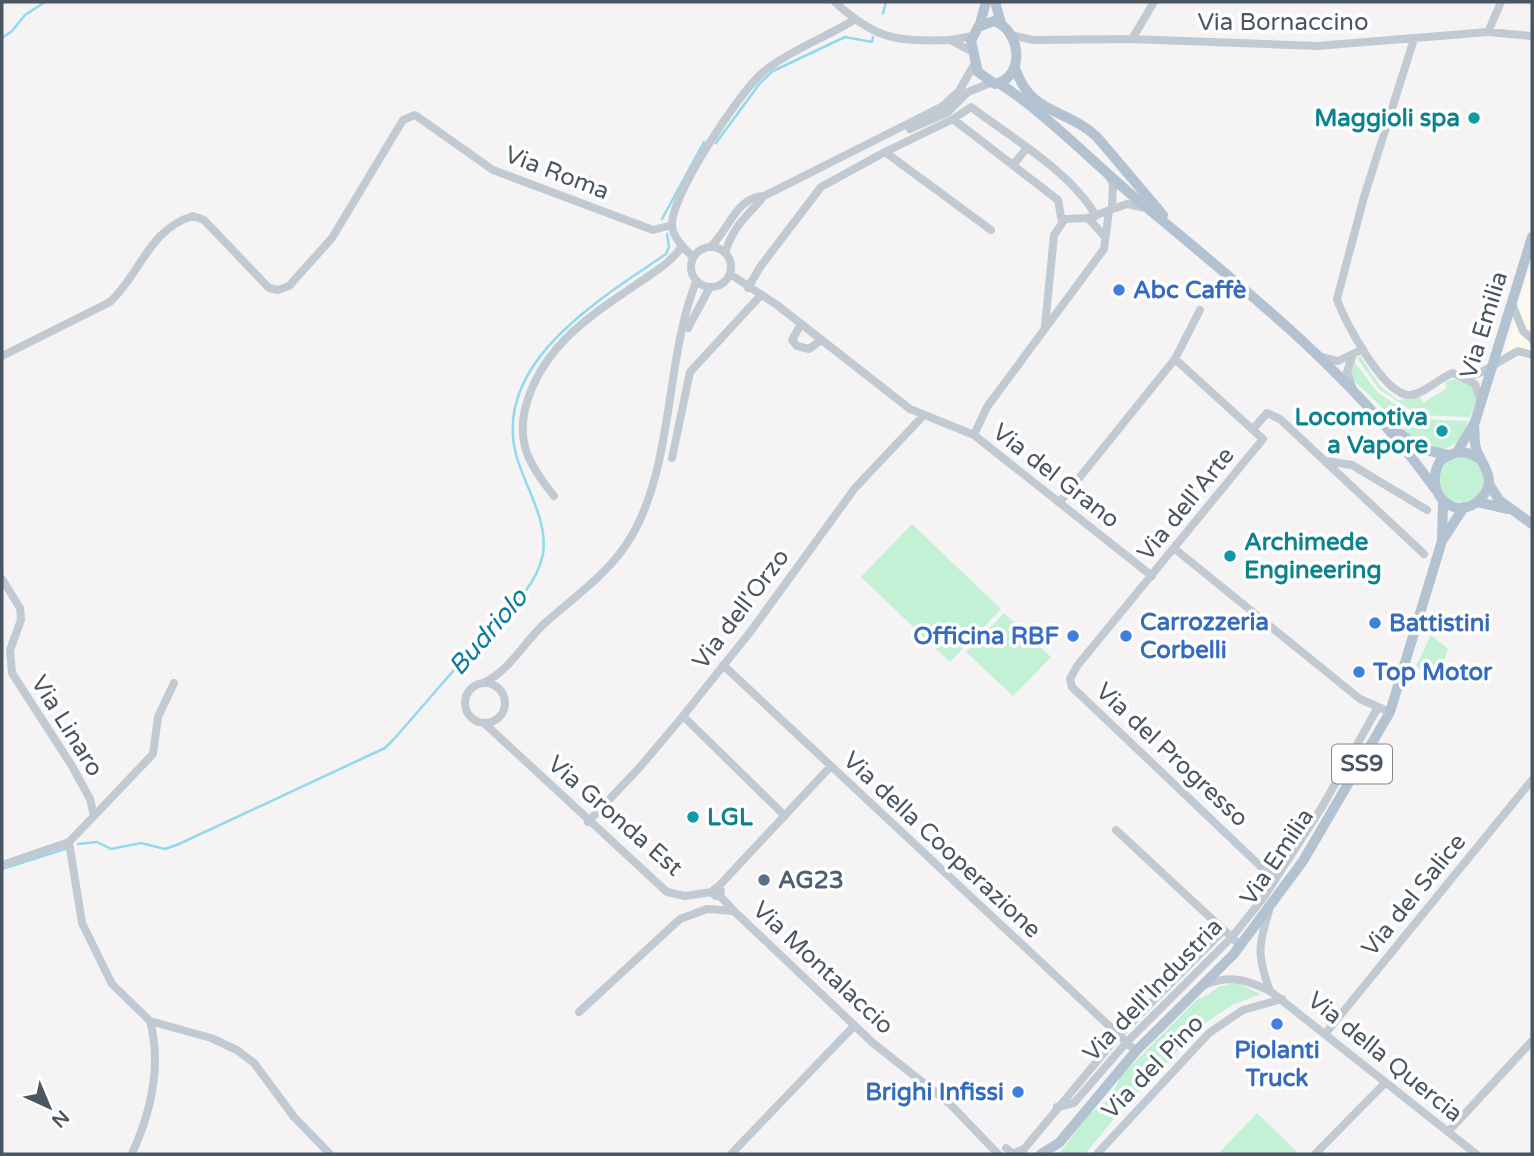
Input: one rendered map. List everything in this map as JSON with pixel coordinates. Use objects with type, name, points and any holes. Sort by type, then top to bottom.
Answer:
[{"type":"main road","points":[[986,2],[975,31],[974,57],[978,72],[1177,231],[1353,389],[1381,418],[1443,501],[1464,507],[1477,502],[1510,509]]},
{"type":"main road","points":[[995,2],[1001,23],[1011,35],[1021,85],[1040,104],[1090,130],[1177,231]]},
{"type":"main road","points":[[975,31],[989,21],[1001,23]]},
{"type":"main road","points":[[995,83],[1016,70]]},
{"type":"main road","name":"Via Emilia","points":[[1435,489],[1435,470],[1452,454],[1474,425],[1496,362],[1532,237]]},
{"type":"main road","points":[[1381,418],[1421,449],[1474,454],[1481,460]]},
{"type":"main road","name":"Via Emilia","points":[[1474,425],[1476,446],[1488,471],[1489,484]]},
{"type":"main road","points":[[1477,502],[1489,484],[1494,494],[1510,509],[1532,524]]},
{"type":"main road","name":"Via Emilia","points":[[1041,1154],[1058,1149],[1136,1051],[1241,946],[1269,911],[1332,813],[1390,712],[1442,541],[1443,501]]},
{"type":"main road","name":"Via Emilia","points":[[1442,541],[1464,507]]},
{"type":"street","points":[[835,2],[872,32],[894,39],[950,40],[975,31]]},
{"type":"street","points":[[1132,39],[1154,2]]},
{"type":"street","points":[[1488,32],[1501,2]]},
{"type":"street","points":[[855,20],[762,73],[718,131],[683,190],[672,225],[682,246],[692,257],[700,249],[711,246],[734,215],[751,200],[938,117],[976,86],[995,83]]},
{"type":"street","name":"Via Bornaccino","points":[[1011,35],[1033,40],[1132,39],[1317,46],[1488,32],[1532,36]]},
{"type":"street","points":[[1414,39],[1338,291],[1340,308],[1363,349],[1388,384],[1400,394],[1417,393],[1453,373],[1465,377],[1480,390],[1481,404]]},
{"type":"street","points":[[865,148],[948,103],[974,57],[950,40]]},
{"type":"street","points":[[1016,53],[1033,40]]},
{"type":"street","points":[[746,287],[821,187],[885,152],[953,120],[971,107],[1086,197],[1092,217],[1105,237]]},
{"type":"street","name":"Via Roma","points":[[2,356],[110,302],[123,290],[152,243],[164,229],[193,216],[204,220],[269,288],[278,290],[289,286],[332,238],[403,120],[411,115],[493,170],[653,230],[672,225]]},
{"type":"street","points":[[953,120],[1058,200],[1062,222]]},
{"type":"street","points":[[1013,165],[1026,149]]},
{"type":"street","points":[[885,152],[991,230]]},
{"type":"street","points":[[974,435],[987,407],[1099,257],[1110,209],[1112,184],[1108,174]]},
{"type":"street","points":[[725,253],[730,235],[740,220],[764,196]]},
{"type":"street","points":[[1045,326],[1054,235],[1062,222],[1065,219],[1092,217],[1126,204],[1147,208]]},
{"type":"street","points":[[554,496],[526,457],[521,438],[524,411],[533,383],[544,363],[561,342],[598,311],[667,263],[682,246]]},
{"type":"street","points":[[696,282],[710,287],[727,278],[731,263],[725,253],[711,246]]},
{"type":"street","name":"Via Gronda Est","points":[[692,257],[690,270],[696,282],[652,483],[637,526],[612,563],[544,624],[506,669],[472,687],[464,705],[470,717],[484,723],[588,822],[667,892],[685,896],[716,892]]},
{"type":"street","name":"Via del Grano","points":[[727,278],[761,295],[802,324],[895,399],[922,417],[974,435],[1152,576]]},
{"type":"street","name":"Via Gronda Est","points":[[683,337],[710,287]]},
{"type":"street","points":[[672,458],[690,372],[761,295]]},
{"type":"street","points":[[1513,306],[1523,331],[1532,339]]},
{"type":"street","points":[[1059,503],[1175,359],[1200,310]]},
{"type":"street","points":[[802,324],[793,334],[792,340],[796,346],[809,349],[821,340]]},
{"type":"street","points":[[1317,356],[1338,361],[1352,357],[1363,349]]},
{"type":"street","points":[[1465,377],[1480,373],[1518,351],[1532,353]]},
{"type":"street","points":[[1352,357],[1347,372],[1353,389]]},
{"type":"street","name":"Via dell'Arte","points":[[1072,687],[1070,679],[1077,666],[1263,439],[1175,359]]},
{"type":"street","points":[[1253,429],[1267,413],[1273,415],[1424,554]]},
{"type":"street","name":"Via dell'Orzo","points":[[588,822],[683,716],[855,488],[922,417]]},
{"type":"street","points":[[1326,461],[1352,465],[1427,510]]},
{"type":"street","points":[[1175,549],[1360,699],[1377,709],[1390,712]]},
{"type":"street","name":"Via Linaro","points":[[2,579],[20,608],[21,620],[10,650],[12,673],[72,766],[90,799],[94,816]]},
{"type":"street","name":"Via della Cooperazione","points":[[723,665],[1136,1051]]},
{"type":"street","name":"Via Gronda Est","points":[[502,741],[499,717],[505,706],[499,688],[506,669]]},
{"type":"street","points":[[485,682],[499,688]]},
{"type":"street","name":"Via Linaro","points":[[69,842],[152,754],[158,717],[174,684]]},
{"type":"street","name":"Via del Progresso","points":[[1072,687],[1275,880]]},
{"type":"street","name":"Via dell'Industria","points":[[1057,1107],[1074,1103],[1126,1043],[1232,937],[1275,880],[1322,807],[1377,709]]},
{"type":"street","points":[[683,716],[785,816]]},
{"type":"street","points":[[484,723],[499,717]]},
{"type":"street","points":[[734,911],[716,892],[830,766]]},
{"type":"street","name":"Via del Salice","points":[[1325,1034],[1532,780]]},
{"type":"street","points":[[1322,807],[1332,813]]},
{"type":"street","points":[[1116,830],[1241,946]]},
{"type":"street","points":[[2,865],[69,842],[82,923],[101,966],[124,997],[150,1021],[211,1038],[237,1050],[254,1063],[295,1117],[330,1154]]},
{"type":"street","name":"Via Montalaccio","points":[[579,1012],[680,919],[707,909],[734,911],[855,1026],[950,1104],[1002,1151]]},
{"type":"street","name":"Via della Quercia","points":[[1269,911],[1259,940],[1258,960],[1270,990]]},
{"type":"street","name":"Via dell'Industria","points":[[1002,1151],[1018,1153],[1118,1036],[1224,930]]},
{"type":"street","points":[[1179,975],[1186,983]]},
{"type":"street","name":"Via della Quercia","points":[[1202,986],[1225,978],[1241,978],[1270,990],[1476,1154]]},
{"type":"street","name":"Via del Pino","points":[[1097,1154],[1209,1033],[1242,1010],[1282,999]]},
{"type":"street","points":[[1146,1008],[1153,1016]]},
{"type":"street","points":[[132,1154],[141,1134],[152,1090],[155,1041],[150,1021]]},
{"type":"street","points":[[731,1154],[855,1026]]},
{"type":"street","points":[[1448,1132],[1532,1041]]},
{"type":"street","points":[[1089,1070],[1097,1076]]},
{"type":"street","points":[[1315,1154],[1385,1083]]},
{"type":"shaded area","points":[[1532,259],[1532,362],[1520,358],[1502,364]]},
{"type":"green space","points":[[1360,356],[1380,386],[1398,400],[1420,397],[1423,403],[1447,388],[1444,382],[1454,379],[1471,385],[1477,400],[1470,417],[1418,415],[1379,389],[1357,358]]},
{"type":"green space","points":[[1353,360],[1377,392],[1417,419],[1468,421],[1461,441],[1442,450],[1420,444],[1349,376]]},
{"type":"green space","points":[[1461,456],[1477,463],[1484,479],[1477,495],[1461,502],[1445,495],[1438,479],[1445,463]]},
{"type":"green space","points":[[912,524],[1001,609],[950,662],[861,577]]},
{"type":"green space","points":[[1004,613],[1051,657],[1013,696],[966,652]]},
{"type":"green space","points":[[1431,635],[1448,649],[1437,683],[1416,666]]},
{"type":"green space","points":[[1237,983],[1261,994],[1232,1005],[1205,1023],[1123,1108],[1111,1097],[1121,1076],[1199,997],[1201,999],[1220,986]]},
{"type":"green space","points":[[1109,1099],[1122,1109],[1085,1154],[1059,1154],[1088,1115]]},
{"type":"green space","points":[[1257,1113],[1299,1154],[1218,1154]]},
{"type":"waterway","points":[[2,38],[12,31],[25,15],[45,2]]},
{"type":"waterway","name":"Budriolo","points":[[883,13],[886,2]]},
{"type":"waterway","name":"Budriolo","points":[[716,143],[760,83],[773,71],[845,37],[872,42],[873,37]]},
{"type":"waterway","name":"Budriolo","points":[[662,219],[704,142]]},
{"type":"waterway","name":"Budriolo","points":[[78,844],[97,842],[111,849],[141,843],[165,849],[385,748],[394,739],[515,604],[539,568],[544,542],[542,529],[517,458],[513,424],[519,392],[535,363],[557,337],[583,313],[666,254],[669,247],[667,234]]},
{"type":"waterway","name":"Budriolo","points":[[2,869],[65,849]]},
{"type":"place","name":"Maggioli spa","points":[[1474,118]]},
{"type":"place","name":"Abc Caffè","points":[[1119,290]]},
{"type":"place","name":"Locomotiva a Vapore","points":[[1442,431]]},
{"type":"place","name":"Archimede Engineering","points":[[1230,556]]},
{"type":"place","name":"Battistini","points":[[1375,623]]},
{"type":"place","name":"Officina RBF","points":[[1073,636]]},
{"type":"place","name":"Carrozzeria Corbelli","points":[[1126,636]]},
{"type":"place","name":"Top Motor","points":[[1359,672]]},
{"type":"place","name":"LGL","points":[[693,817]]},
{"type":"place","name":"AG23","points":[[764,880]]},
{"type":"place","name":"Piolanti Truck","points":[[1277,1024]]},
{"type":"place","name":"Brighi Infissi","points":[[1018,1092]]}]
